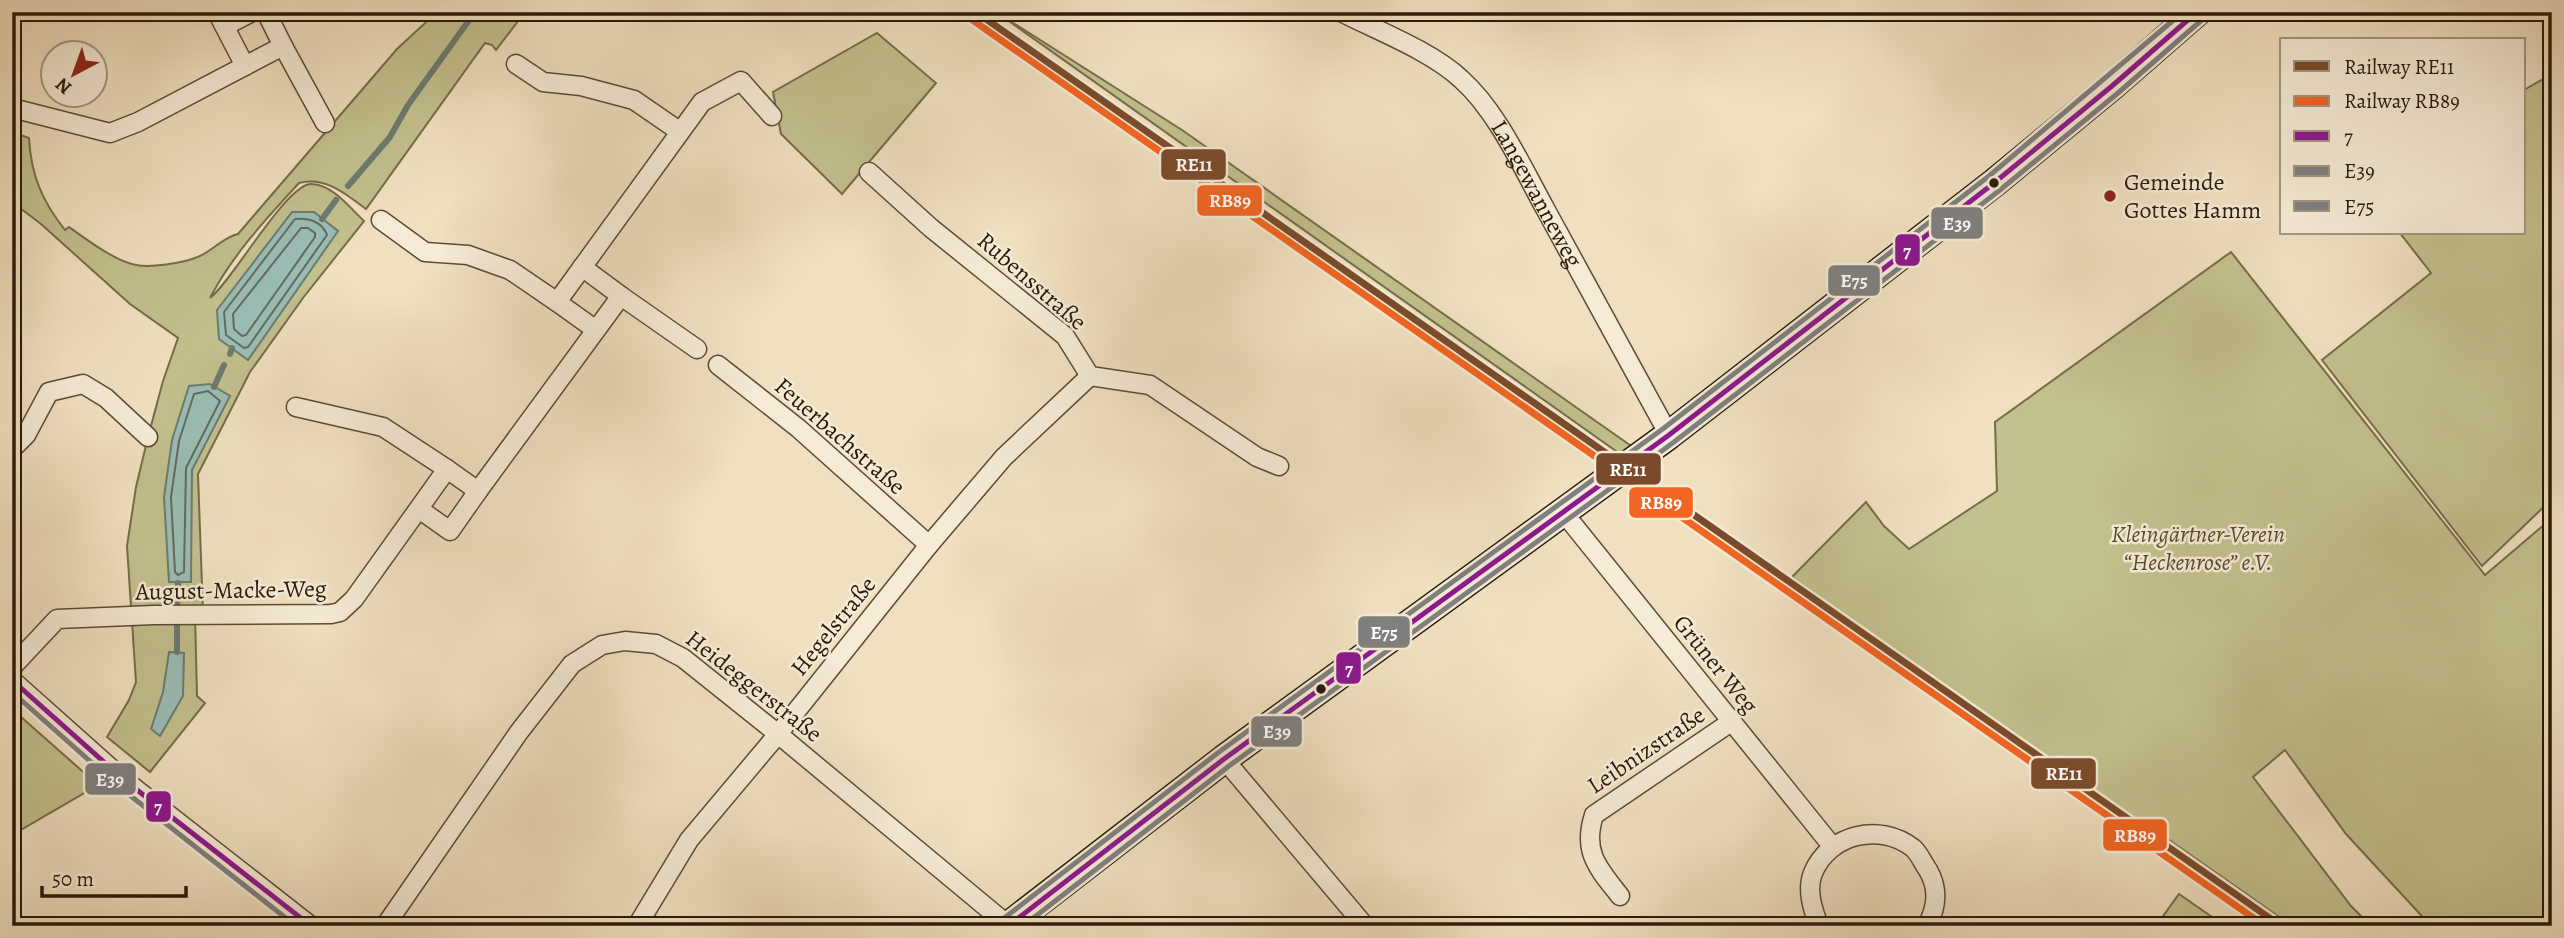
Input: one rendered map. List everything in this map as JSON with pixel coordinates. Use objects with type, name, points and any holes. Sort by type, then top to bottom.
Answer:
[{"type":"street","points":[[245,66],[221,19],[252,12]]},
{"type":"street","points":[[266,12],[325,123]]},
{"type":"street","name":"Langewanneweg","points":[[1341,12],[1442,64],[1476,94],[1531,184],[1670,435]]},
{"type":"street","points":[[1008,926],[1224,758],[1670,435],[1984,191],[2197,12]]},
{"type":"street","points":[[12,108],[110,133],[138,122],[283,46]]},
{"type":"street","points":[[516,64],[543,82],[581,86],[634,100],[680,131]]},
{"type":"street","points":[[556,302],[702,102],[741,81],[772,116]]},
{"type":"street","name":"Rubensstraße","points":[[869,172],[942,236],[1065,336],[1090,376]]},
{"type":"street","points":[[381,220],[425,252],[468,255],[510,270],[596,330]]},
{"type":"street","points":[[582,267],[697,349]]},
{"type":"street","points":[[419,509],[450,531],[621,296]]},
{"type":"street","name":"Feuerbachstraße","points":[[718,365],[797,428],[929,545]]},
{"type":"street","points":[[1090,376],[1150,385],[1257,457],[1279,466]]},
{"type":"street","name":"Hegelstraße","points":[[637,926],[689,840],[778,734],[929,545],[1004,457],[1090,376]]},
{"type":"street","points":[[12,449],[26,435],[49,392],[83,384],[106,398],[148,437]]},
{"type":"street","points":[[296,407],[383,427],[478,491]]},
{"type":"street","name":"August-Macke-Weg","points":[[12,667],[57,619],[340,612],[354,599],[447,469]]},
{"type":"street","name":"Grüner Weg","points":[[1563,512],[1832,846]]},
{"type":"street","name":"Heideggerstraße","points":[[385,926],[519,732],[572,664],[592,650],[625,641],[641,641],[670,650],[708,677],[1008,926]]},
{"type":"street","points":[[12,680],[141,794],[311,926]]},
{"type":"street","name":"Leibnizstraße","points":[[1620,896],[1597,866],[1591,850],[1588,834],[1594,814],[1731,722]]},
{"type":"street","points":[[1224,758],[1365,926]]},
{"type":"street","points":[[1819,926],[1811,905],[1812,874],[1832,846],[1858,834],[1890,835],[1915,849],[1932,877],[1937,904],[1927,926]]},
{"type":"green space","points":[[437,12],[525,12],[496,50],[485,43],[366,209],[343,192],[326,184],[309,181],[299,183],[240,252],[210,298],[275,215],[301,188],[312,184],[327,188],[364,221],[303,298],[250,372],[198,474],[203,614],[195,615],[197,696],[205,703],[150,772],[107,737],[129,700],[136,682],[127,546],[136,487],[148,437],[178,338],[130,304],[41,224],[12,202],[12,132],[29,138],[32,164],[39,187],[65,230],[69,227],[110,255],[136,265],[189,260],[238,234],[397,49]]},
{"type":"green space","points":[[996,12],[1182,130],[1634,448],[1623,456]]},
{"type":"green space","points":[[877,33],[936,83],[842,194],[781,134],[773,92]]},
{"type":"green space","points":[[2552,74],[2552,499],[2482,566],[2322,360],[2431,273],[2401,234],[2526,234],[2526,89]]},
{"type":"green space","name":"Kleingärtner-Verein “Heckenrose” e.V.","points":[[2231,252],[2485,575],[2552,518],[2552,926],[2431,926],[2346,834],[2285,750],[2253,777],[2351,906],[2371,926],[2292,926],[2172,842],[1979,715],[1792,577],[1866,502],[1884,526],[1909,549],[1997,491],[1995,422]]},
{"type":"green space","points":[[12,709],[98,785],[12,835]]},
{"type":"green space","points":[[2179,894],[2225,926],[2156,926]]},
{"type":"water","points":[[292,212],[314,212],[338,231],[248,360],[219,339],[217,310]]},
{"type":"water","points":[[210,384],[230,396],[192,470],[191,582],[169,582],[164,497],[172,440],[189,386]]},
{"type":"water","points":[[169,652],[184,653],[183,696],[160,736],[151,729],[163,692]]},
{"type":"waterway","points":[[348,186],[390,137],[408,105],[475,12]]},
{"type":"waterway","points":[[322,219],[336,200]]},
{"type":"waterway","points":[[230,354],[232,348]]},
{"type":"waterway","points":[[214,387],[224,365]]},
{"type":"waterway","points":[[177,607],[178,583]]},
{"type":"waterway","points":[[177,626],[177,652]]},
{"type":"rail line","name":"RE11","points":[[976,12],[2281,926]]},
{"type":"rail line","name":"RB89","points":[[971,19],[2265,926]]},
{"type":"transit line","name":"E75","points":[[1003,919],[1219,752],[1664,428],[1989,176],[2183,12]]},
{"type":"transit line","name":"7","points":[[1008,926],[1224,759],[1669,435],[1994,183],[2197,12]]},
{"type":"transit line","name":"E39","points":[[1023,926],[1229,766],[1674,442],[2000,190],[2203,19]]},
{"type":"transit line","name":"7","points":[[12,680],[123,779],[311,926]]},
{"type":"transit line","name":"E39","points":[[12,692],[118,786],[296,926]]},
{"type":"place","name":"Gemeinde Gottes Hamm","points":[[2110,196]]}]
